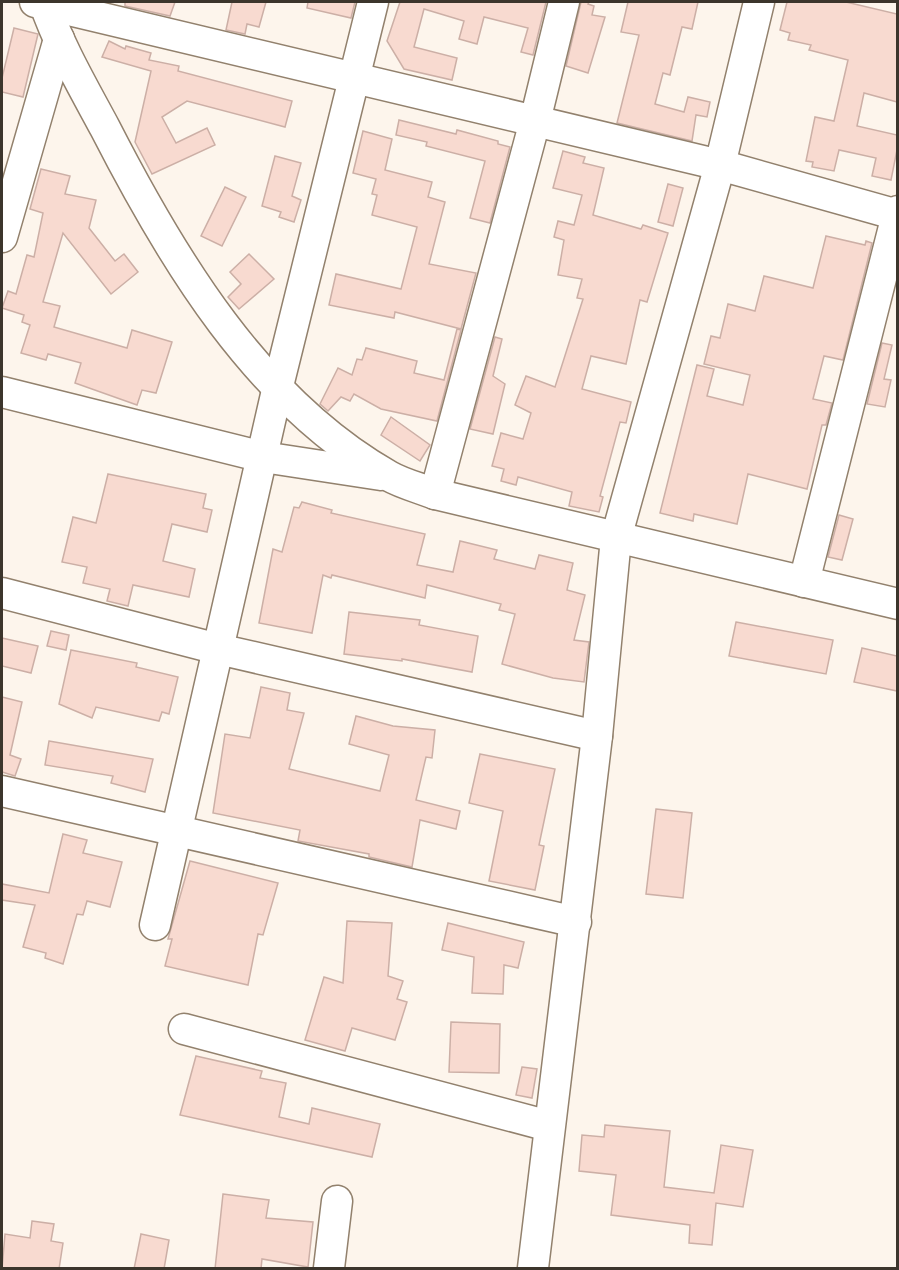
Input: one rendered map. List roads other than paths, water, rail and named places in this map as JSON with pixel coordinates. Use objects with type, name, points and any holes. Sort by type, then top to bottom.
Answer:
[{"type":"street","points":[[41,2],[720,165],[897,214],[804,582]]},
{"type":"street","points":[[41,2],[131,180],[170,245],[231,333],[278,386],[344,446],[390,477]]},
{"type":"street","points":[[155,925],[278,386],[373,2]]},
{"type":"street","points":[[435,494],[536,121],[564,2]]},
{"type":"street","points":[[533,1269],[576,922],[616,538],[720,165],[759,2]]},
{"type":"street","points":[[2,237],[59,39]]},
{"type":"street","points":[[2,392],[263,457],[390,477],[435,494],[897,604]]},
{"type":"street","points":[[2,593],[218,649],[597,736]]},
{"type":"street","points":[[2,791],[576,922]]},
{"type":"street","points":[[184,1029],[549,1126]]},
{"type":"street","points":[[330,1269],[337,1201]]}]
